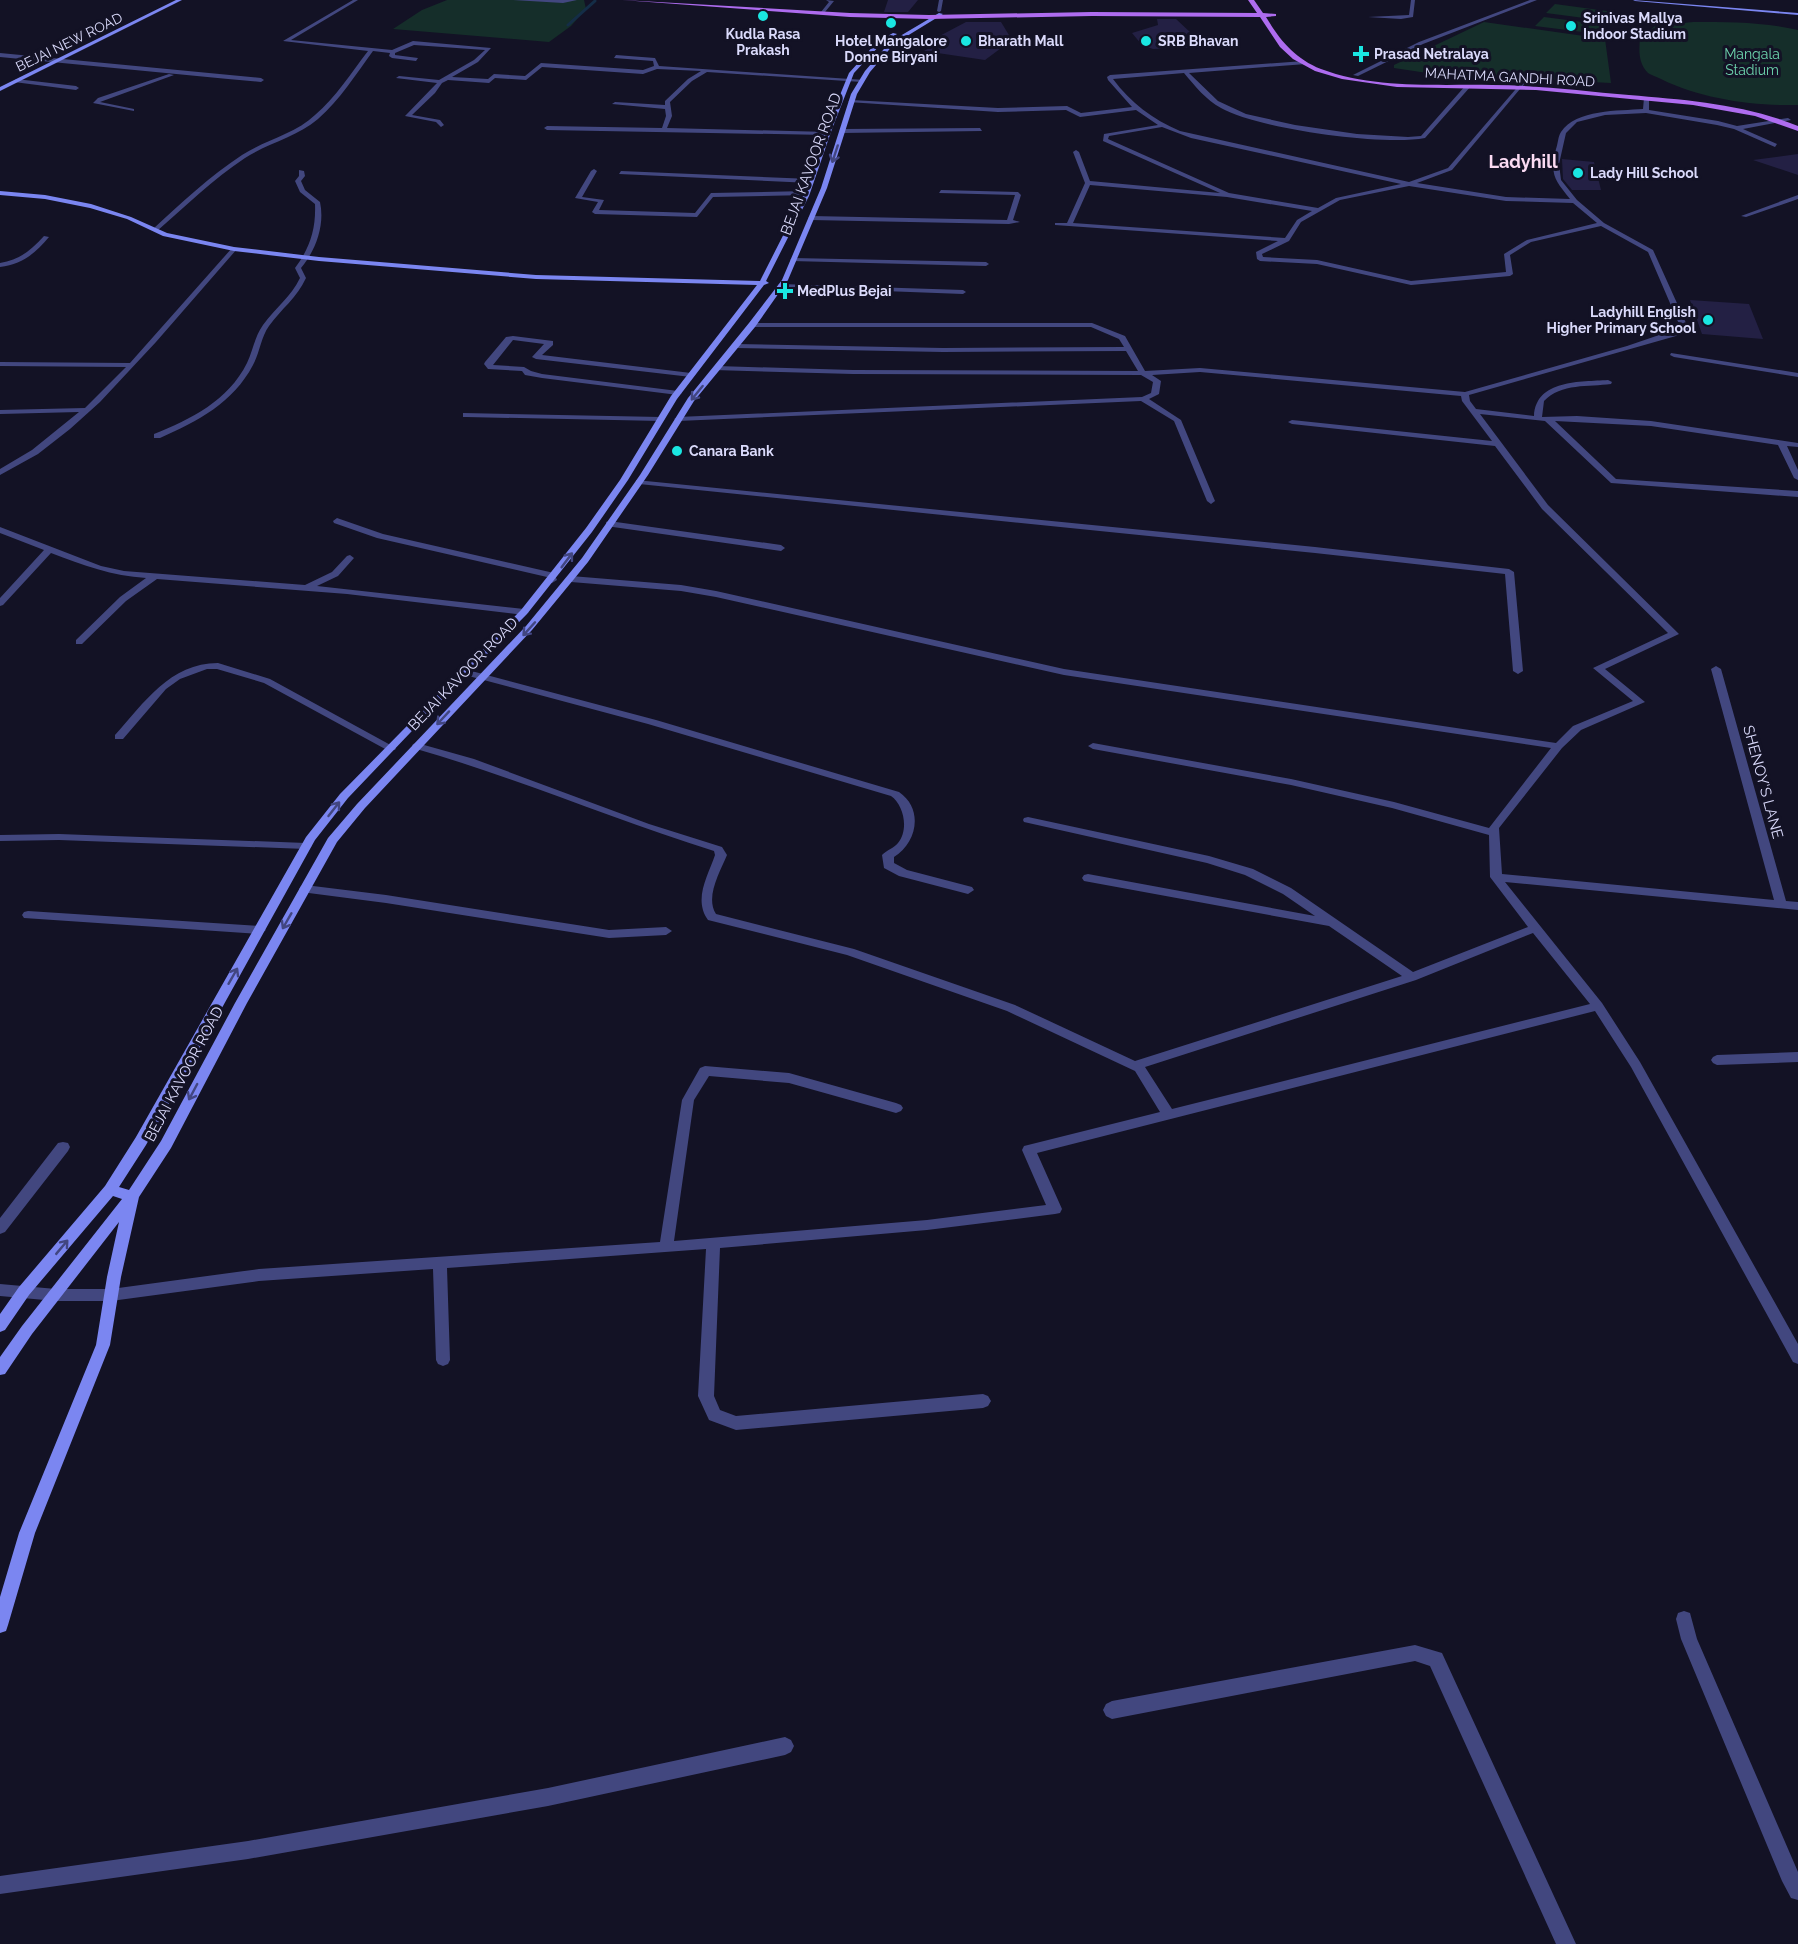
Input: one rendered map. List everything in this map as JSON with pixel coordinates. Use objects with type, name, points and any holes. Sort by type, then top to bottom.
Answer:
[{"type":"main road","name":"BEJAI NEW ROAD","points":[[0,88],[180,0]]},
{"type":"main road","points":[[625,0],[686,1],[823,11],[936,15]]},
{"type":"main road","points":[[1635,0],[1798,14]]},
{"type":"main road","points":[[686,1],[849,15],[1272,13]]},
{"type":"main road","points":[[1231,14],[1246,9],[1252,1]]},
{"type":"main road","name":"MAHATMA GANDHI ROAD","points":[[1252,1],[1292,56],[1337,75],[1364,81],[1523,86],[1646,99],[1739,110],[1798,129]]},
{"type":"main road","points":[[1231,14],[1254,18],[1268,25]]},
{"type":"main road","name":"BEJAI KAVOOR ROAD","points":[[0,1326],[24,1291],[110,1190],[306,846],[344,796],[524,612],[552,580],[624,480],[657,419],[762,283],[807,193],[827,133],[849,80],[862,60],[879,43],[936,15]]},
{"type":"main road","name":"BEJAI KAVOOR ROAD","points":[[0,1369],[27,1330],[132,1196],[166,1144],[332,840],[361,806],[529,628],[571,579],[639,482],[678,419],[781,285],[794,260],[830,171],[851,102],[862,80],[880,54],[892,43],[936,15]]},
{"type":"main road","name":"MAHATMA GANDHI ROAD","points":[[1300,50],[1311,60],[1334,70],[1356,75],[1399,81],[1523,86],[1725,104],[1798,124]]},
{"type":"main road","points":[[0,193],[45,197],[91,206],[129,218],[165,235],[234,249],[307,258],[536,277],[781,285]]},
{"type":"main road","points":[[0,1625],[27,1533],[103,1345],[132,1196],[110,1190]]},
{"type":"street","points":[[356,0],[286,41],[393,52],[413,43],[489,49],[476,61],[441,80],[432,92],[413,106],[408,116],[438,121],[441,125]]},
{"type":"street","points":[[515,0],[563,2],[575,0]]},
{"type":"street","points":[[823,11],[832,1],[828,0]]},
{"type":"street","points":[[936,15],[941,0]]},
{"type":"street","points":[[1370,17],[1411,16],[1413,0]]},
{"type":"street","points":[[1356,75],[1474,21],[1535,0]]},
{"type":"street","points":[[154,230],[212,178],[244,156],[314,120],[343,90],[371,51]]},
{"type":"street","points":[[393,52],[392,56],[416,59]]},
{"type":"street","points":[[0,55],[63,59],[175,73],[261,80]]},
{"type":"street","points":[[616,57],[655,60],[657,68]]},
{"type":"street","points":[[1304,63],[1110,77],[1121,94],[1160,126],[1191,136],[1409,184],[1506,199],[1575,201]]},
{"type":"street","points":[[399,78],[489,81],[494,76],[526,78],[541,65],[643,72],[657,68],[706,70],[862,80]]},
{"type":"street","points":[[664,130],[669,116],[666,102],[690,80],[706,70]]},
{"type":"street","points":[[1185,71],[1200,90],[1214,102],[1228,110],[1250,117],[1305,129],[1403,139],[1423,137],[1467,86]]},
{"type":"street","points":[[132,110],[96,103],[100,99],[175,73]]},
{"type":"street","points":[[16,81],[76,88]]},
{"type":"street","points":[[1523,86],[1450,169],[1409,184],[1338,199],[1299,221],[1287,240],[1258,253],[1260,259],[1317,262],[1411,283],[1510,274],[1507,254],[1529,241],[1602,224]]},
{"type":"street","points":[[1646,99],[1646,111]]},
{"type":"street","points":[[851,102],[998,110],[1067,108],[1080,115],[1138,108]]},
{"type":"street","points":[[615,104],[667,107]]},
{"type":"street","points":[[717,368],[853,372],[1143,373],[1200,370],[1465,394],[1630,348],[1668,335],[1686,332],[1651,251],[1602,224],[1575,201],[1558,180],[1556,164],[1563,133],[1575,121],[1587,116],[1646,111],[1699,119],[1736,128],[1775,145]]},
{"type":"street","points":[[1736,128],[1788,120]]},
{"type":"street","points":[[1160,126],[1106,135],[1105,140],[1224,190],[1227,195]]},
{"type":"street","points":[[547,128],[827,133]]},
{"type":"street","points":[[842,131],[980,130]]},
{"type":"street","points":[[1069,225],[1088,183],[1076,152]]},
{"type":"street","points":[[157,436],[199,418],[241,381],[253,358],[265,325],[297,294],[303,278],[298,268],[310,256],[320,218],[318,203],[302,191],[298,181],[302,176],[301,171]]},
{"type":"street","points":[[594,171],[578,198],[602,201],[595,212],[697,215],[711,195],[807,193]]},
{"type":"street","points":[[621,173],[811,181]]},
{"type":"street","points":[[1088,183],[1227,195],[1319,210]]},
{"type":"street","points":[[811,218],[1013,222],[1018,195],[1016,193],[941,192]]},
{"type":"street","points":[[1744,216],[1798,197]]},
{"type":"street","points":[[1057,224],[1287,240]]},
{"type":"street","points":[[0,264],[19,263],[46,237]]},
{"type":"street","points":[[0,473],[37,449],[86,410],[132,365],[234,249]]},
{"type":"street","points":[[794,260],[986,264]]},
{"type":"street","points":[[781,285],[963,292]]},
{"type":"street","points":[[678,419],[1143,399],[1155,394],[1157,381],[1143,373],[1122,338],[1092,325],[752,325]]},
{"type":"street","points":[[524,369],[550,343],[511,338],[488,364],[491,367],[524,369],[542,376],[678,393]]},
{"type":"street","points":[[736,346],[943,350],[1129,349]]},
{"type":"street","points":[[1674,355],[1798,375]]},
{"type":"street","points":[[536,357],[691,375]]},
{"type":"street","points":[[0,364],[132,365]]},
{"type":"street","points":[[1538,418],[1538,406],[1544,396],[1563,388],[1608,382]]},
{"type":"street","points":[[1465,394],[1466,401],[1545,507],[1674,634],[1598,668],[1640,702],[1577,728],[1558,746],[1494,828],[1496,877],[1598,1006],[1636,1065],[1798,1358]]},
{"type":"street","points":[[1143,399],[1177,420],[1211,501]]},
{"type":"street","points":[[0,412],[86,410]]},
{"type":"street","points":[[1474,411],[1548,419],[1644,422],[1798,445]]},
{"type":"street","points":[[466,415],[657,419]]},
{"type":"street","points":[[1548,419],[1614,481],[1798,494]]},
{"type":"street","points":[[1293,422],[1499,444]]},
{"type":"street","points":[[1781,443],[1798,478]]},
{"type":"street","points":[[639,482],[1303,548],[1509,572],[1518,671]]},
{"type":"street","points":[[337,521],[380,536],[551,575],[552,580]]},
{"type":"street","points":[[609,524],[781,548]]},
{"type":"street","points":[[0,530],[98,568],[153,578],[305,589],[524,612]]},
{"type":"street","points":[[0,603],[50,549]]},
{"type":"street","points":[[305,589],[335,574],[351,558]]},
{"type":"street","points":[[79,642],[123,600],[153,578]]},
{"type":"street","points":[[571,579],[681,588],[1064,672],[1558,746]]},
{"type":"street","points":[[119,737],[163,687],[177,676],[206,666],[218,666],[267,681],[391,748]]},
{"type":"street","name":"SHENOY'S LANE","points":[[1716,669],[1781,903]]},
{"type":"street","points":[[464,672],[652,722],[902,797],[907,806],[906,842],[888,855],[888,865],[903,873],[968,890]]},
{"type":"street","points":[[417,746],[470,761],[645,826],[718,849],[721,855],[708,892],[706,907],[708,914],[712,917],[850,952],[1011,1008],[1139,1068],[1169,1115]]},
{"type":"street","points":[[1093,746],[1291,782],[1394,805],[1494,833]]},
{"type":"street","points":[[1028,820],[1231,865],[1269,881],[1336,923],[1412,976]]},
{"type":"street","points":[[0,838],[59,837],[306,846]]},
{"type":"street","points":[[1496,877],[1798,906]]},
{"type":"street","points":[[1088,878],[1336,923]]},
{"type":"street","points":[[305,889],[386,899],[609,934],[666,931]]},
{"type":"street","points":[[28,915],[260,930]]},
{"type":"street","points":[[1134,1066],[1412,976],[1535,928]]},
{"type":"street","points":[[0,1290],[56,1295],[111,1295],[259,1275],[666,1247],[927,1225],[1055,1209],[1029,1150],[1598,1006]]},
{"type":"street","points":[[1717,1060],[1798,1057]]},
{"type":"street","points":[[666,1247],[688,1100],[705,1071],[789,1078],[896,1108]]},
{"type":"street","points":[[0,1228],[63,1147]]},
{"type":"street","points":[[713,1243],[706,1396],[714,1415],[736,1423],[982,1401]]},
{"type":"street","points":[[440,1263],[443,1360]]},
{"type":"street","points":[[1684,1619],[1694,1650],[1798,1891]]},
{"type":"street","points":[[1112,1710],[1415,1653],[1436,1659],[1566,1944]]},
{"type":"street","points":[[0,1885],[248,1850],[548,1797],[785,1746]]},
{"type":"green space","points":[[447,0],[584,0],[586,9],[571,26],[549,42],[393,29],[422,10]]},
{"type":"green space","points":[[1555,4],[1614,12],[1607,21],[1546,13]]},
{"type":"green space","name":"Srinivas Mallya Indoor Stadium","points":[[1544,17],[1606,25],[1599,34],[1535,26]]},
{"type":"green space","points":[[1484,22],[1605,39],[1611,83],[1434,74],[1394,68],[1394,65]]},
{"type":"green space","name":"Mangala Stadium","points":[[1693,22],[1733,22],[1798,30],[1798,105],[1728,100],[1693,92],[1648,73],[1641,61],[1640,38],[1655,26]]},
{"type":"building","points":[[888,0],[918,0],[908,12],[884,12]]},
{"type":"building","points":[[1157,19],[1176,19],[1206,47],[1153,49],[1142,45],[1132,33],[1158,25]]},
{"type":"building","name":"Bharath Mall","points":[[966,22],[1001,22],[1012,40],[985,60],[924,51],[940,42],[932,40]]},
{"type":"building","points":[[1798,154],[1798,175],[1753,160]]},
{"type":"building","name":"Lady Hill School","points":[[1562,159],[1594,162],[1601,190],[1572,190],[1563,179]]},
{"type":"building","name":"Ladyhill English Higher Primary School","points":[[1690,300],[1749,304],[1763,339],[1702,334]]},
{"type":"waterway","points":[[568,25],[595,1]]},
{"type":"place","name":"Kudla Rasa Prakash","points":[[763,16]]},
{"type":"place","name":"Hotel Mangalore Donne Biryani","points":[[891,23]]},
{"type":"place","name":"Srinivas Mallya Indoor Stadium","points":[[1571,26]]},
{"type":"place","name":"Bharath Mall","points":[[966,41]]},
{"type":"place","name":"SRB Bhavan","points":[[1146,41]]},
{"type":"place","name":"Prasad Netralaya","points":[[1361,54]]},
{"type":"place","name":"Lady Hill School","points":[[1578,173]]},
{"type":"place","name":"MedPlus Bejai","points":[[785,291]]},
{"type":"place","name":"Ladyhill English Higher Primary School","points":[[1708,320]]},
{"type":"place","name":"Canara Bank","points":[[677,451]]},
{"type":"district","name":"Ladyhill","points":[[1523,162]]}]
